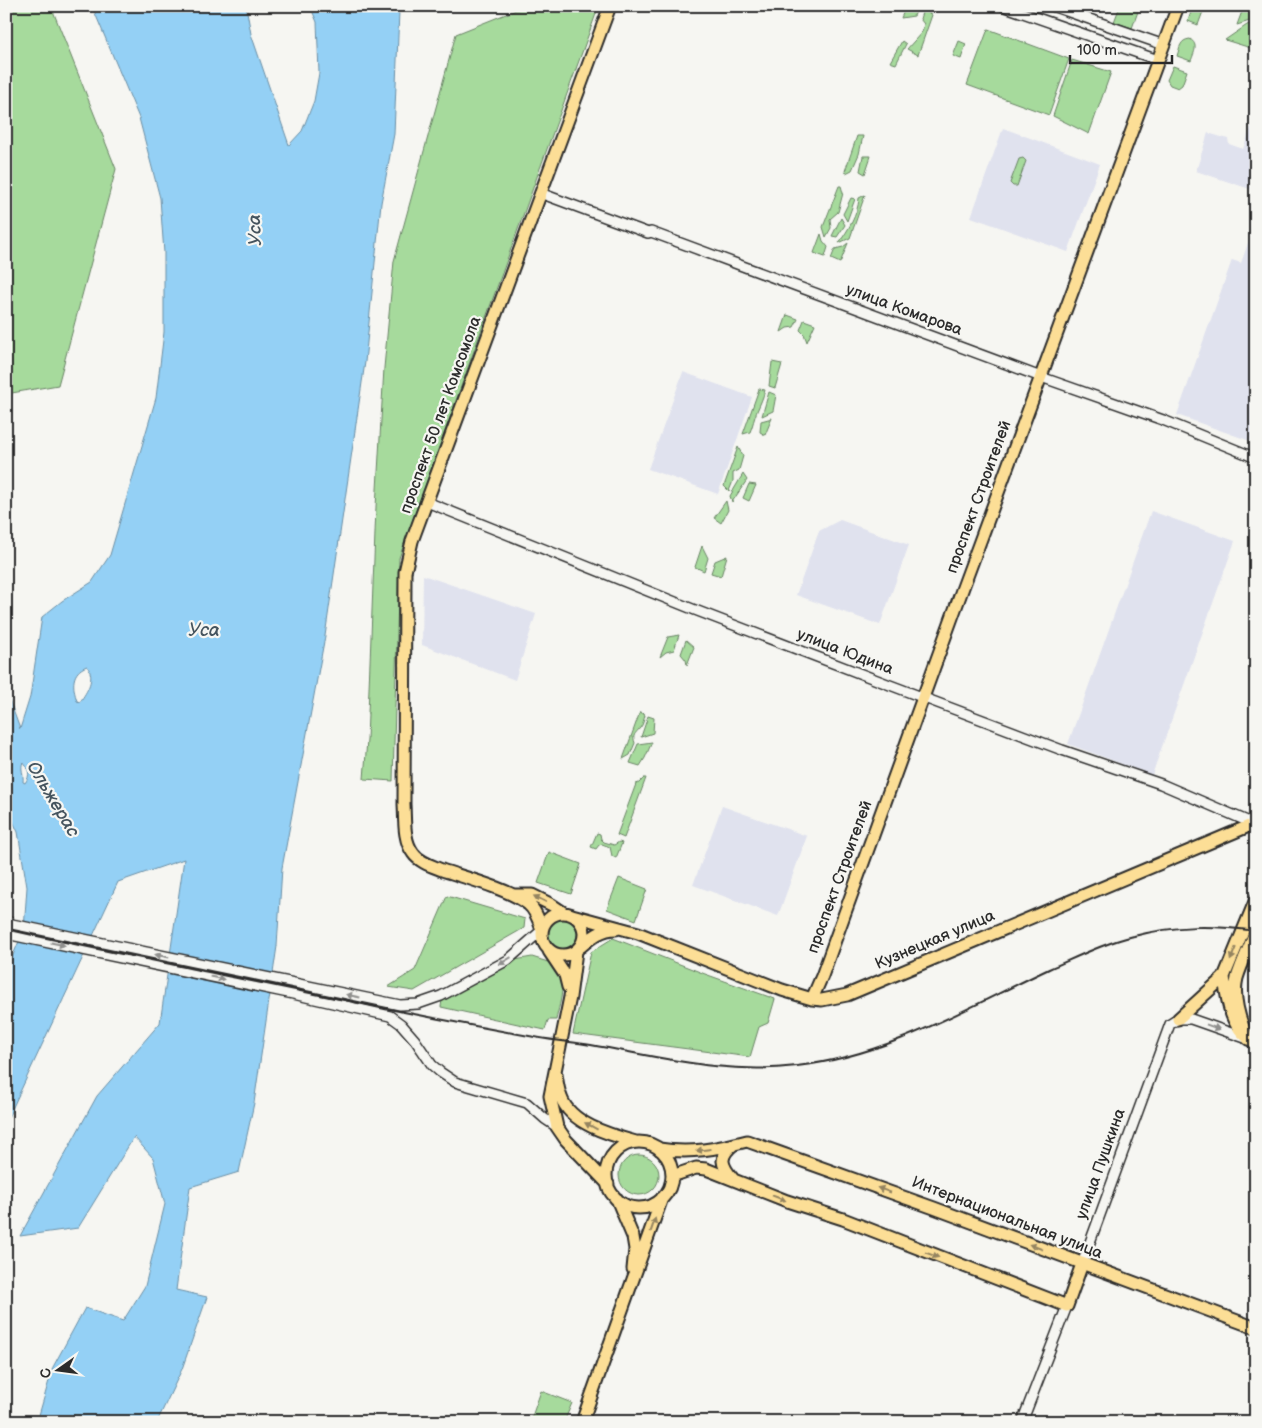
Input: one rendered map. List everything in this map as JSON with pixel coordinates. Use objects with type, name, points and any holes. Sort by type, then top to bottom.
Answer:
[{"type":"main road","name":"проспект 50 лет Комсомола","points":[[513,895],[428,864],[413,853],[405,832],[406,572],[412,541],[610,6]]},
{"type":"main road","name":"проспект Строителей","points":[[812,999],[1178,6]]},
{"type":"main road","name":"Кузнецкая улица","points":[[568,914],[623,928],[782,990],[822,1000],[847,995],[1255,824]]},
{"type":"main road","points":[[513,895],[532,895],[577,918],[584,929],[583,942],[578,949],[550,1096],[556,1127],[608,1184],[617,1199],[635,1249],[632,1286]]},
{"type":"main road","points":[[513,895],[529,904],[536,914],[542,930]]},
{"type":"main road","points":[[1178,1019],[1224,977],[1256,899]]},
{"type":"main road","points":[[568,914],[552,916],[544,924],[542,940],[565,975],[570,996]]},
{"type":"main road","points":[[547,948],[558,955],[571,954],[596,934],[609,929],[623,928]]},
{"type":"main road","points":[[1252,1041],[1240,1019],[1236,1000],[1237,980],[1256,930]]},
{"type":"main road","points":[[1224,977],[1233,1019],[1252,1041]]},
{"type":"main road","points":[[554,1068],[561,1099],[573,1114],[588,1125],[607,1134],[637,1142]]},
{"type":"main road","name":"Интернациональная улица","points":[[734,1144],[747,1141],[934,1208],[1256,1328]]},
{"type":"main road","points":[[608,1184],[606,1174],[608,1164],[612,1156],[628,1144],[645,1142],[660,1149],[682,1152],[734,1144]]},
{"type":"main road","points":[[734,1144],[723,1157],[723,1164],[734,1181]]},
{"type":"main road","points":[[582,1422],[662,1198],[670,1184],[672,1176],[671,1166],[660,1149]]},
{"type":"main road","points":[[672,1176],[696,1168],[706,1169],[787,1201],[843,1219],[1066,1306]]},
{"type":"main road","points":[[617,1199],[635,1207],[645,1207],[654,1204],[662,1198]]},
{"type":"main road","name":"улица Пушкина","points":[[1066,1306],[1082,1264]]},
{"type":"street","points":[[1003,6],[1158,60]]},
{"type":"street","points":[[1052,6],[1164,45]]},
{"type":"street","name":"улица Комарова","points":[[540,193],[1163,420],[1256,458]]},
{"type":"street","name":"улица Юдина","points":[[427,502],[703,613],[1062,750],[1161,784],[1255,824]]},
{"type":"street","points":[[9,922],[294,989],[390,1016],[415,1040],[432,1065],[455,1082],[527,1103],[556,1127]]},
{"type":"street","points":[[8,934],[294,989],[400,1005],[418,1004],[441,996],[508,960],[542,930]]},
{"type":"street","points":[[1178,1019],[1191,1019],[1252,1041]]},
{"type":"street","name":"улица Пушкина","points":[[1082,1264],[1167,1028],[1178,1019]]},
{"type":"street","name":"улица Пушкина","points":[[1022,1422],[1066,1306]]},
{"type":"shaded area","points":[[1256,121],[1256,191],[1196,171],[1208,133],[1228,139],[1229,144],[1243,149],[1253,122]]},
{"type":"shaded area","points":[[1003,128],[1100,164],[1068,252],[971,217]]},
{"type":"shaded area","points":[[1256,221],[1256,443],[1177,415],[1232,260],[1241,263]]},
{"type":"shaded area","points":[[683,372],[752,397],[718,494],[648,469]]},
{"type":"shaded area","points":[[1151,511],[1235,541],[1152,775],[1068,744]]},
{"type":"shaded area","points":[[840,520],[909,545],[880,625],[796,595],[819,531]]},
{"type":"shaded area","points":[[423,575],[536,614],[515,680],[422,645]]},
{"type":"shaded area","points":[[722,806],[807,836],[778,916],[693,885]]},
{"type":"green space","points":[[6,6],[51,6],[116,169],[58,385],[6,394]]},
{"type":"green space","points":[[526,6],[583,6],[597,11],[399,558],[393,781],[364,779],[384,368],[394,261],[456,34]]},
{"type":"green space","points":[[906,6],[918,7],[914,16],[901,18]]},
{"type":"green space","points":[[1120,6],[1140,6],[1132,28],[1114,22]]},
{"type":"green space","points":[[1193,6],[1205,6],[1198,25],[1188,21]]},
{"type":"green space","points":[[1244,6],[1256,6],[1256,19],[1237,25]]},
{"type":"green space","points":[[923,9],[932,15],[918,55],[907,49],[922,32],[924,24],[920,19]]},
{"type":"green space","points":[[1256,22],[1254,31],[1256,32],[1251,48],[1225,40],[1247,25]]},
{"type":"green space","points":[[988,29],[1069,59],[1049,115],[967,85]]},
{"type":"green space","points":[[1190,39],[1195,46],[1191,61],[1177,56],[1182,42]]},
{"type":"green space","points":[[902,41],[906,44],[896,64],[890,62]]},
{"type":"green space","points":[[959,41],[966,44],[961,59],[953,56]]},
{"type":"green space","points":[[1072,60],[1111,72],[1089,134],[1053,116]]},
{"type":"green space","points":[[1173,66],[1187,71],[1182,85],[1178,88],[1170,85],[1167,80]]},
{"type":"green space","points":[[857,136],[863,136],[859,154],[852,170],[846,173],[845,171]]},
{"type":"green space","points":[[863,156],[871,156],[865,174],[860,171]]},
{"type":"green space","points":[[1023,158],[1026,161],[1017,186],[1013,186],[1010,183],[1019,159]]},
{"type":"green space","points":[[839,186],[841,186],[843,193],[838,212],[830,219],[831,228],[826,237],[823,227]]},
{"type":"green space","points":[[865,195],[850,238],[839,243],[855,216],[859,198]]},
{"type":"green space","points":[[851,198],[855,199],[847,221],[843,214]]},
{"type":"green space","points":[[841,218],[845,225],[837,237],[832,236]]},
{"type":"green space","points":[[821,234],[823,241],[828,247],[825,257],[814,253]]},
{"type":"green space","points":[[848,243],[840,263],[831,259],[835,249],[843,247]]},
{"type":"green space","points":[[787,315],[798,319],[794,327],[787,328],[781,332]]},
{"type":"green space","points":[[804,320],[815,324],[807,342],[800,330]]},
{"type":"green space","points":[[772,362],[782,364],[775,388],[769,386]]},
{"type":"green space","points":[[759,389],[765,390],[763,396],[750,432],[743,434]]},
{"type":"green space","points":[[769,392],[776,395],[773,411],[762,416]]},
{"type":"green space","points":[[772,418],[765,435],[760,432],[761,421]]},
{"type":"green space","points":[[738,447],[743,456],[739,470],[733,473],[733,481],[729,491],[724,486]]},
{"type":"green space","points":[[743,474],[747,480],[732,502],[730,496]]},
{"type":"green space","points":[[749,484],[756,485],[749,501],[743,498]]},
{"type":"green space","points":[[726,501],[728,510],[721,523],[714,518]]},
{"type":"green space","points":[[702,546],[708,558],[704,571],[695,567]]},
{"type":"green space","points":[[727,556],[721,576],[711,573],[715,561]]},
{"type":"green space","points":[[679,635],[674,650],[666,652],[660,657],[668,637]]},
{"type":"green space","points":[[686,640],[694,647],[687,665],[686,660],[681,654]]},
{"type":"green space","points":[[640,712],[645,715],[643,724],[634,735],[635,743],[630,755],[623,759]]},
{"type":"green space","points":[[648,716],[654,718],[653,733],[641,737]]},
{"type":"green space","points":[[652,742],[640,766],[630,763],[638,744]]},
{"type":"green space","points":[[646,778],[624,838],[617,835],[636,784]]},
{"type":"green space","points":[[597,833],[600,834],[604,842],[614,845],[619,842],[622,843],[616,858],[612,856],[610,847],[602,844],[596,849],[591,847]]},
{"type":"green space","points":[[549,852],[581,864],[571,894],[538,883]]},
{"type":"green space","points":[[619,878],[647,889],[636,920],[607,909]]},
{"type":"green space","points":[[447,896],[525,919],[524,928],[414,991],[388,987],[415,970]]},
{"type":"green space","points":[[562,919],[573,923],[577,934],[573,945],[562,949],[551,945],[547,934],[551,923]]},
{"type":"green space","points":[[613,938],[775,999],[768,1023],[759,1027],[750,1057],[573,1034],[591,952]]},
{"type":"green space","points":[[532,957],[548,962],[555,967],[560,973],[562,980],[556,1020],[548,1020],[545,1030],[441,1007],[442,1000],[515,960]]},
{"type":"green space","points":[[635,1155],[643,1155],[650,1158],[656,1164],[659,1175],[656,1186],[650,1192],[643,1195],[635,1195],[628,1192],[622,1186],[619,1179],[619,1171],[622,1164],[628,1158]]},
{"type":"green space","points":[[541,1391],[572,1403],[564,1422],[530,1422]]},
{"type":"water","name":"Уса","points":[[92,6],[246,6],[251,34],[289,145],[302,131],[314,101],[319,73],[317,22],[310,6],[399,6],[394,134],[381,203],[365,362],[325,636],[282,868],[277,946],[254,1103],[239,1172],[190,1187],[176,1290],[207,1297],[182,1369],[157,1422],[37,1422],[53,1367],[85,1308],[123,1321],[145,1286],[165,1204],[153,1158],[134,1137],[78,1228],[20,1236],[97,1096],[160,1023],[184,859],[118,882],[6,1122],[6,971],[24,930],[27,887],[18,832],[6,807],[6,691],[20,729],[30,697],[42,617],[62,601],[92,582],[110,555],[156,398],[164,332],[164,253],[160,198],[139,118]],"holes":[[[87,666],[90,671],[91,680],[80,702],[77,701],[75,695],[74,680],[78,672]],[[23,762],[28,772],[25,783],[23,782]]]},
{"type":"railway","points":[[6,929],[413,1014],[546,1039],[668,1059],[744,1068],[797,1066],[831,1061],[863,1052],[927,1028],[1049,969],[1123,939],[1150,932],[1195,927],[1256,931]]},
{"type":"water label","name":"Ольжерас","points":[[53,799]]}]
